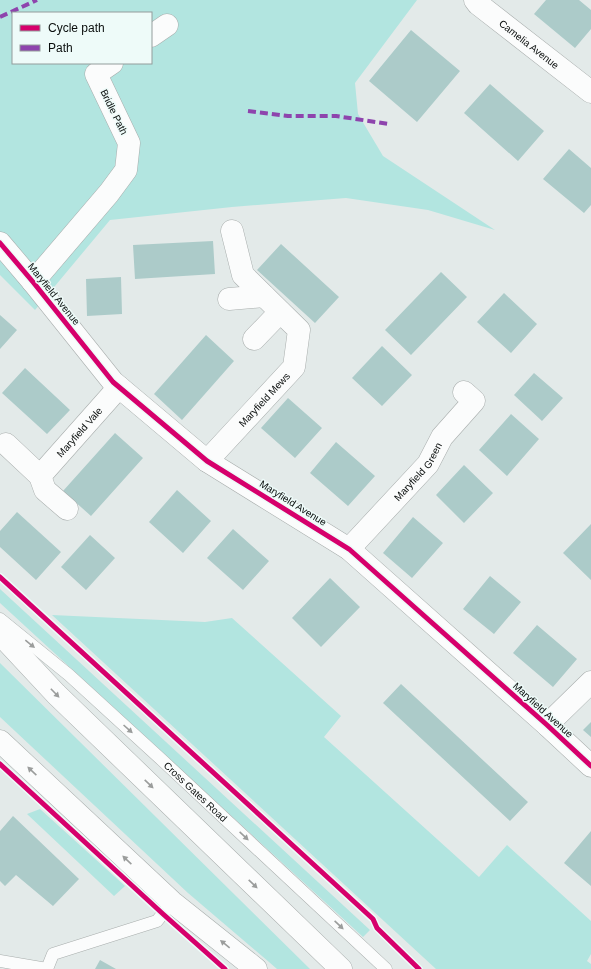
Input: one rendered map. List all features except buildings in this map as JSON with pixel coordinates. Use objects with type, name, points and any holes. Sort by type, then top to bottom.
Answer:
[{"type":"street","name":"Camelia Avenue","points":[[475,0],[478,4],[588,85]]},
{"type":"street","name":"Bridle Path","points":[[111,64],[96,74],[129,143],[126,170]]},
{"type":"street","name":"Maryfield Avenue","points":[[33,282],[109,193],[126,170]]},
{"type":"street","name":"Maryfield Mews","points":[[207,461],[294,367],[299,330],[243,275],[232,232]]},
{"type":"street","name":"Maryfield Avenue","points":[[0,243],[113,382],[207,461],[349,549],[591,766]]},
{"type":"street","points":[[229,299],[264,296]]},
{"type":"street","points":[[254,339],[280,312]]},
{"type":"street","name":"Maryfield Vale","points":[[40,476],[119,387]]},
{"type":"street","name":"Maryfield Green","points":[[349,549],[428,464],[442,437],[474,401],[464,392]]},
{"type":"street","points":[[6,444],[40,476],[45,490],[67,509]]},
{"type":"street","points":[[0,634],[56,694],[341,969]]},
{"type":"street","points":[[547,725],[591,682]]},
{"type":"street","points":[[0,742],[172,902],[256,969]]},
{"type":"lane","name":"Cross Gates Road","points":[[0,619],[69,675],[386,969]]},
{"type":"lane","points":[[0,961],[47,969],[53,954],[157,921],[172,902]]},
{"type":"shaded area","points":[[0,0],[417,0],[355,83],[358,114],[383,156],[495,230],[428,210],[346,198],[232,207],[110,220],[35,310],[0,275]]},
{"type":"shaded area","points":[[0,589],[370,930],[363,937],[0,603]]},
{"type":"shaded area","points":[[52,615],[205,622],[232,618],[341,716],[324,737],[479,877],[507,845],[591,921],[591,954],[587,961],[591,964],[591,969],[436,969]]},
{"type":"shaded area","points":[[0,663],[310,969],[277,969],[188,893],[0,717]]},
{"type":"shaded area","points":[[40,809],[125,886],[114,896],[27,814]]},
{"type":"marked path","points":[[0,17],[37,0]]},
{"type":"marked path","points":[[248,111],[288,116],[336,116],[389,124]]},
{"type":"cycle path","points":[[0,243],[113,382],[207,461],[349,549],[591,766]]},
{"type":"cycle path","points":[[0,577],[373,919],[377,928],[419,969]]},
{"type":"cycle path","points":[[0,764],[225,969]]}]
